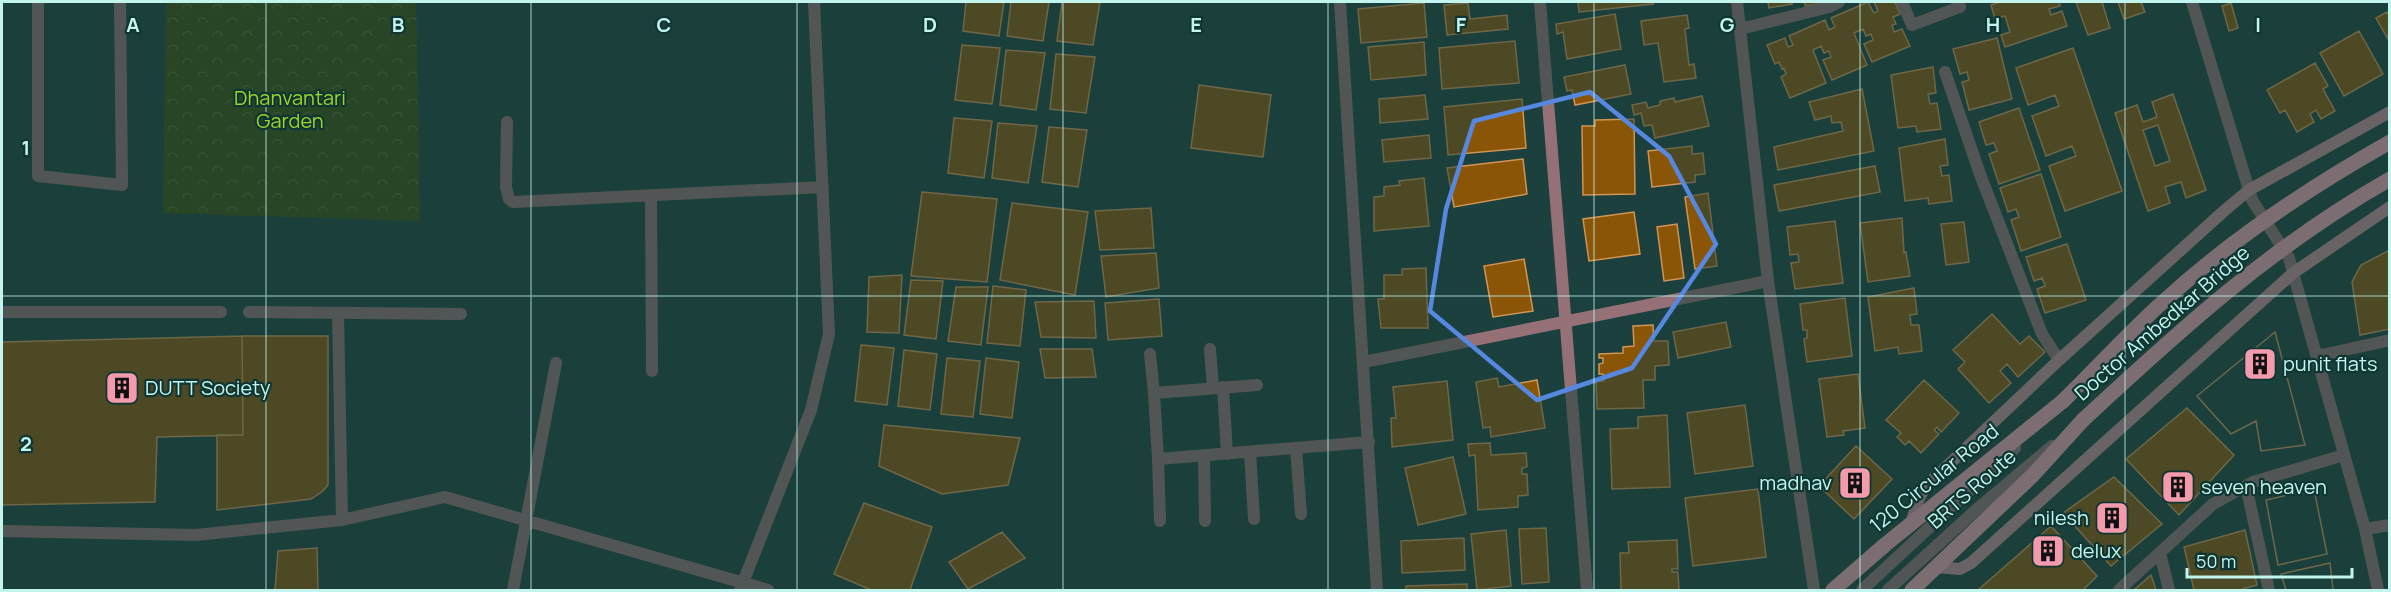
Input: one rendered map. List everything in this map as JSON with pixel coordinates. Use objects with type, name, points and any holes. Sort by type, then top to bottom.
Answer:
[{"type":"main road","name":"Doctor Ambedkar Bridge","points":[[2063,401],[2164,301],[2234,242],[2329,177],[2390,142]]},
{"type":"main road","name":"Doctor Ambedkar Bridge","points":[[2083,420],[2186,325],[2254,268],[2346,204],[2390,179]]},
{"type":"main road","name":"120 Circular Road","points":[[1833,591],[1911,524],[2063,401]]},
{"type":"main road","points":[[1912,591],[2032,475],[2083,420]]},
{"type":"street","points":[[38,2],[38,176],[122,185],[120,2]]},
{"type":"street","points":[[741,587],[811,410],[829,334],[814,2]]},
{"type":"street","points":[[1340,2],[1377,591]]},
{"type":"street","points":[[1540,2],[1587,591]]},
{"type":"street","points":[[1737,2],[1768,281],[1814,591]]},
{"type":"street","points":[[1740,29],[1829,7],[1839,2]]},
{"type":"street","points":[[1902,2],[1912,25],[1960,7]]},
{"type":"street","points":[[2192,2],[2252,200],[2289,258],[2365,529],[2378,591]]},
{"type":"street","points":[[1945,72],[1981,177],[2042,334],[2059,360]]},
{"type":"street","points":[[1911,524],[1917,500],[1926,486],[2059,360],[2249,190],[2390,112]]},
{"type":"street","points":[[507,122],[506,187],[509,199],[513,202],[823,187]]},
{"type":"street","points":[[651,196],[652,371]]},
{"type":"street","points":[[1936,567],[1960,569],[1971,563],[2293,273],[2390,207]]},
{"type":"street","points":[[1364,363],[1768,281]]},
{"type":"street","points":[[2,312],[221,312]]},
{"type":"street","points":[[249,312],[461,314]]},
{"type":"street","points":[[338,314],[342,520]]},
{"type":"street","points":[[2317,356],[2390,340]]},
{"type":"street","points":[[1210,349],[1227,454]]},
{"type":"street","points":[[1150,354],[1160,521]]},
{"type":"street","points":[[513,591],[528,520],[555,363]]},
{"type":"street","points":[[1154,393],[1257,385]]},
{"type":"street","name":"BRTS Route","points":[[1862,591],[2063,401]]},
{"type":"street","name":"BRTS Route","points":[[1888,591],[1977,509],[2083,420]]},
{"type":"street","points":[[1158,459],[1369,442]]},
{"type":"street","points":[[1296,449],[1301,514]]},
{"type":"street","points":[[1250,452],[1254,519]]},
{"type":"street","points":[[1204,455],[1205,521]]},
{"type":"street","points":[[2119,591],[2213,504],[2246,486],[2344,455]]},
{"type":"street","points":[[2246,486],[2269,591]]},
{"type":"street","points":[[2,531],[196,535],[342,520],[445,496],[741,587],[768,591]]},
{"type":"street","points":[[2365,529],[2390,525]]},
{"type":"street","points":[[2160,553],[2169,591]]},
{"type":"highlighted area","points":[[1590,92],[1669,156],[1716,244],[1632,368],[1537,400],[1430,311],[1446,209],[1474,121]]},
{"type":"green space","name":"Dhanvantari Garden","points":[[166,2],[416,2],[420,221],[163,213]]},
{"type":"building","points":[[966,2],[1004,2],[999,36],[963,31]]},
{"type":"building","points":[[1011,2],[1049,2],[1043,41],[1007,36]]},
{"type":"building","points":[[1062,2],[1100,2],[1093,45],[1057,41]]},
{"type":"building","points":[[1578,2],[1652,2],[1653,4],[1579,12]]},
{"type":"building","points":[[1768,2],[1792,2],[1792,4],[1769,8]]},
{"type":"building","points":[[1805,2],[1825,2],[1825,3],[1805,6]]},
{"type":"building","points":[[1868,2],[1874,13],[1878,11],[1874,2],[1895,2],[1900,14],[1893,17],[1896,24],[1892,25],[1894,32],[1902,29],[1910,46],[1872,62],[1864,44],[1873,40],[1871,34],[1866,36],[1863,29],[1854,33],[1867,65],[1832,80],[1823,60],[1831,57],[1829,51],[1824,53],[1821,46],[1813,50],[1826,83],[1790,98],[1781,77],[1786,74],[1784,68],[1782,69],[1779,62],[1775,64],[1767,45],[1785,38],[1788,47],[1793,45],[1789,36],[1825,20],[1829,30],[1835,27],[1831,18]]},
{"type":"building","points":[[2000,2],[2059,2],[2060,6],[2049,9],[2051,15],[2062,11],[2067,26],[2005,47],[2001,35],[2010,32],[2005,16],[1995,19],[1991,5]]},
{"type":"building","points":[[2076,2],[2102,2],[2110,28],[2088,35]]},
{"type":"building","points":[[2118,2],[2141,2],[2145,12],[2124,19]]},
{"type":"building","points":[[1424,3],[1427,37],[1361,43],[1358,9]]},
{"type":"building","points":[[1468,3],[1470,19],[1507,15],[1508,29],[1447,35],[1444,5]]},
{"type":"building","points":[[2231,3],[2238,28],[2229,31],[2222,6]]},
{"type":"building","points":[[2387,12],[2390,17],[2388,39],[2376,18]]},
{"type":"building","points":[[1615,14],[1621,49],[1567,59],[1563,32],[1557,34],[1556,24]]},
{"type":"building","points":[[1687,15],[1689,28],[1685,29],[1689,65],[1694,64],[1696,78],[1664,82],[1658,43],[1644,45],[1641,21]]},
{"type":"building","points":[[2359,31],[2383,74],[2344,96],[2320,53]]},
{"type":"building","points":[[1997,38],[2012,99],[1969,110],[1962,82],[1969,80],[1967,72],[1960,74],[1953,49]]},
{"type":"building","points":[[1515,41],[1519,83],[1442,89],[1439,48]]},
{"type":"building","points":[[1424,42],[1426,75],[1371,80],[1368,47]]},
{"type":"building","points":[[962,45],[1000,48],[992,104],[955,100]]},
{"type":"building","points":[[2073,48],[2122,191],[2065,211],[2049,166],[2076,156],[2072,146],[2046,156],[2032,116],[2059,106],[2055,95],[2028,105],[2016,68]]},
{"type":"building","points":[[1006,50],[1045,53],[1036,110],[1000,105]]},
{"type":"building","points":[[1056,54],[1095,57],[1086,113],[1050,109]]},
{"type":"building","points":[[2315,63],[2328,86],[2323,89],[2335,111],[2321,119],[2316,110],[2310,114],[2314,122],[2297,132],[2285,110],[2280,113],[2267,90]]},
{"type":"building","points":[[1625,65],[1631,94],[1575,105],[1572,90],[1567,91],[1564,77]]},
{"type":"building","points":[[1933,67],[1936,93],[1928,94],[1930,104],[1937,103],[1941,129],[1917,132],[1916,126],[1898,128],[1891,75]]},
{"type":"building","points":[[1199,85],[1271,95],[1263,157],[1191,148]]},
{"type":"building","points":[[1862,89],[1874,151],[1778,170],[1774,147],[1843,131],[1841,122],[1832,123],[1831,116],[1815,120],[1809,102]]},
{"type":"building","points":[[2173,94],[2206,190],[2186,198],[2181,182],[2165,187],[2170,203],[2148,211],[2115,113],[2137,105],[2143,122],[2157,117],[2152,102]],"holes":[[[2158,125],[2170,161],[2155,166],[2143,130]]]},
{"type":"building","points":[[1425,95],[1428,119],[1380,123],[1379,99]]},
{"type":"building","points":[[1702,96],[1709,126],[1655,138],[1652,125],[1644,126],[1641,113],[1634,115],[1632,105],[1646,102],[1648,108],[1660,105],[1660,101],[1674,98],[1675,102]]},
{"type":"building","points":[[1522,99],[1526,148],[1448,155],[1444,107]]},
{"type":"building","points":[[2019,108],[2040,170],[1999,184],[1989,154],[1997,151],[1994,143],[1986,145],[1979,122]]},
{"type":"building","points":[[954,118],[992,121],[984,178],[948,173]]},
{"type":"building","points":[[1634,119],[1635,194],[1583,195],[1582,126],[1595,126],[1595,120]]},
{"type":"building","points":[[998,123],[1037,126],[1028,183],[992,178]]},
{"type":"building","points":[[1049,127],[1087,130],[1078,187],[1042,182]]},
{"type":"building","points":[[1429,135],[1431,158],[1384,162],[1382,140]]},
{"type":"building","points":[[1945,139],[1948,165],[1940,166],[1942,176],[1949,175],[1952,201],[1929,204],[1928,198],[1905,201],[1899,148]]},
{"type":"building","points":[[1692,146],[1692,154],[1703,153],[1705,174],[1695,175],[1695,182],[1652,187],[1648,151]]},
{"type":"building","points":[[1523,159],[1527,194],[1454,207],[1447,168]]},
{"type":"building","points":[[1875,166],[1880,192],[1779,211],[1774,185]]},
{"type":"building","points":[[2041,174],[2061,237],[2021,251],[2011,220],[2019,217],[2016,209],[2008,212],[2000,188]]},
{"type":"building","points":[[1424,178],[1429,226],[1374,231],[1374,197],[1384,196],[1384,187],[1400,185],[1399,181]]},
{"type":"building","points":[[922,192],[997,199],[987,282],[911,276]]},
{"type":"building","points":[[1708,193],[1717,266],[1695,269],[1685,197]]},
{"type":"building","points":[[1012,203],[1088,212],[1075,295],[1000,280]]},
{"type":"building","points":[[1151,208],[1154,248],[1100,250],[1095,211]]},
{"type":"building","points":[[1634,212],[1640,254],[1589,261],[1583,219]]},
{"type":"building","points":[[1902,218],[1904,253],[1906,252],[1910,276],[1868,282],[1860,223]]},
{"type":"building","points":[[1835,221],[1843,283],[1795,289],[1791,263],[1799,262],[1798,254],[1790,255],[1787,227]]},
{"type":"building","points":[[1964,222],[1969,262],[1946,265],[1941,224]]},
{"type":"building","points":[[1677,224],[1684,278],[1664,281],[1657,227]]},
{"type":"building","points":[[2067,244],[2086,300],[2045,313],[2037,289],[2045,286],[2042,278],[2034,281],[2026,257]]},
{"type":"building","points":[[2390,250],[2390,329],[2360,335],[2352,282],[2361,265]]},
{"type":"building","points":[[1156,253],[1159,288],[1106,297],[1101,256]]},
{"type":"building","points":[[1524,259],[1533,311],[1493,317],[1484,266]]},
{"type":"building","points":[[1426,268],[1428,328],[1381,328],[1378,299],[1384,299],[1384,275],[1402,275],[1402,269]]},
{"type":"building","points":[[902,275],[899,333],[867,332],[869,277]]},
{"type":"building","points":[[911,280],[943,281],[936,339],[904,335]]},
{"type":"building","points":[[993,286],[1026,290],[1020,346],[987,343]]},
{"type":"building","points":[[956,287],[988,287],[981,345],[948,341]]},
{"type":"building","points":[[1914,288],[1917,314],[1910,315],[1911,325],[1919,325],[1922,351],[1899,354],[1898,347],[1875,351],[1868,297]]},
{"type":"building","points":[[1845,298],[1852,356],[1807,362],[1804,339],[1807,338],[1807,330],[1803,330],[1800,304]]},
{"type":"building","points":[[1159,299],[1162,336],[1108,340],[1105,303]]},
{"type":"building","points":[[1094,301],[1096,338],[1041,337],[1035,302]]},
{"type":"building","points":[[1992,314],[2020,344],[2029,336],[2045,352],[2018,377],[2007,364],[2000,371],[2011,383],[1989,403],[1958,369],[1965,362],[1953,350]]},
{"type":"building","points":[[1726,322],[1731,347],[1678,358],[1673,332]]},
{"type":"building","points":[[1653,325],[1654,341],[1668,341],[1669,365],[1655,366],[1655,380],[1643,380],[1644,408],[1597,409],[1596,381],[1604,381],[1603,374],[1599,374],[1599,364],[1603,363],[1603,358],[1599,358],[1599,354],[1623,353],[1623,347],[1634,346],[1633,326]]},
{"type":"building","name":"punit flats","points":[[2275,332],[2305,445],[2261,451],[2256,421],[2231,434],[2197,396]]},
{"type":"building","name":"punit flats","points":[[2275,332],[2305,445],[2261,451],[2256,421],[2231,434],[2197,396]]},
{"type":"building","points":[[242,336],[328,336],[328,485],[311,499],[217,510],[217,435],[243,435]]},
{"type":"building","name":"DUTT Society","points":[[242,336],[243,435],[157,437],[155,502],[2,505],[2,342]]},
{"type":"building","points":[[861,345],[894,348],[887,405],[855,401]]},
{"type":"building","points":[[1040,349],[1092,349],[1096,377],[1045,378]]},
{"type":"building","points":[[904,350],[937,354],[930,410],[898,406]]},
{"type":"building","points":[[947,358],[980,361],[973,417],[941,414]]},
{"type":"building","points":[[986,358],[1019,362],[1012,418],[980,414]]},
{"type":"building","points":[[1858,374],[1865,428],[1843,431],[1844,435],[1827,437],[1819,379]]},
{"type":"building","points":[[1497,378],[1499,387],[1537,380],[1545,428],[1491,437],[1490,427],[1483,428],[1476,382]]},
{"type":"building","points":[[1924,380],[1959,413],[1941,432],[1937,427],[1934,430],[1939,434],[1921,453],[1909,441],[1905,445],[1897,437],[1901,433],[1886,420]]},
{"type":"building","points":[[1447,381],[1453,440],[1392,447],[1391,418],[1396,418],[1393,387]]},
{"type":"building","points":[[1745,405],[1753,466],[1695,474],[1687,413]]},
{"type":"building","name":"seven heaven","points":[[2187,408],[2234,455],[2179,515],[2126,459]]},
{"type":"building","points":[[1667,415],[1670,487],[1612,489],[1610,429],[1638,428],[1638,417]]},
{"type":"building","points":[[884,425],[1020,438],[1008,485],[942,494],[879,466]]},
{"type":"building","points":[[1490,443],[1491,455],[1526,453],[1527,467],[1522,468],[1522,474],[1527,474],[1528,495],[1518,496],[1518,507],[1478,510],[1475,455],[1469,456],[1468,444]]},
{"type":"building","name":"madhav","points":[[1856,446],[1892,479],[1854,519],[1819,486]]},
{"type":"building","points":[[1453,457],[1466,514],[1418,525],[1405,468]]},
{"type":"building","name":"nilesh","points":[[2114,477],[2162,524],[2111,566],[2063,513]]},
{"type":"building","points":[[1758,489],[1766,557],[1693,566],[1685,498]]},
{"type":"building","points":[[2314,489],[2327,554],[2278,565],[2266,500]]},
{"type":"building","points":[[2314,489],[2327,554],[2278,565],[2266,500]]},
{"type":"building","points":[[864,503],[932,527],[910,590],[871,590],[834,574]]},
{"type":"building","name":"delux","points":[[2051,526],[2097,576],[2083,590],[1978,590]]},
{"type":"building","points":[[1546,528],[1549,582],[1522,584],[1519,529]]},
{"type":"building","points":[[1506,530],[1511,586],[1477,590],[1471,534]]},
{"type":"building","points":[[2245,530],[2257,585],[2239,590],[2194,590],[2184,547]]},
{"type":"building","points":[[1002,532],[1025,558],[968,589],[949,562]]},
{"type":"building","points":[[1464,538],[1465,570],[1402,573],[1401,541]]},
{"type":"building","points":[[1677,540],[1678,569],[1672,569],[1672,572],[1678,572],[1679,590],[1621,590],[1620,553],[1629,553],[1628,542]]},
{"type":"building","points":[[317,548],[318,590],[275,590],[278,551]]},
{"type":"building","points":[[2330,563],[2333,590],[2286,590],[2281,574]]},
{"type":"building","points":[[2330,563],[2333,590],[2286,590],[2281,574]]},
{"type":"building","points":[[2151,575],[2156,590],[2134,590]]},
{"type":"building","points":[[1467,584],[1467,590],[1406,590],[1406,586]]},
{"type":"place","name":"punit flats","points":[[2260,364]]},
{"type":"place","name":"DUTT Society","points":[[122,388]]},
{"type":"place","name":"madhav","points":[[1855,483]]},
{"type":"place","name":"seven heaven","points":[[2178,487]]},
{"type":"place","name":"nilesh","points":[[2112,518]]},
{"type":"place","name":"delux","points":[[2048,551]]}]
